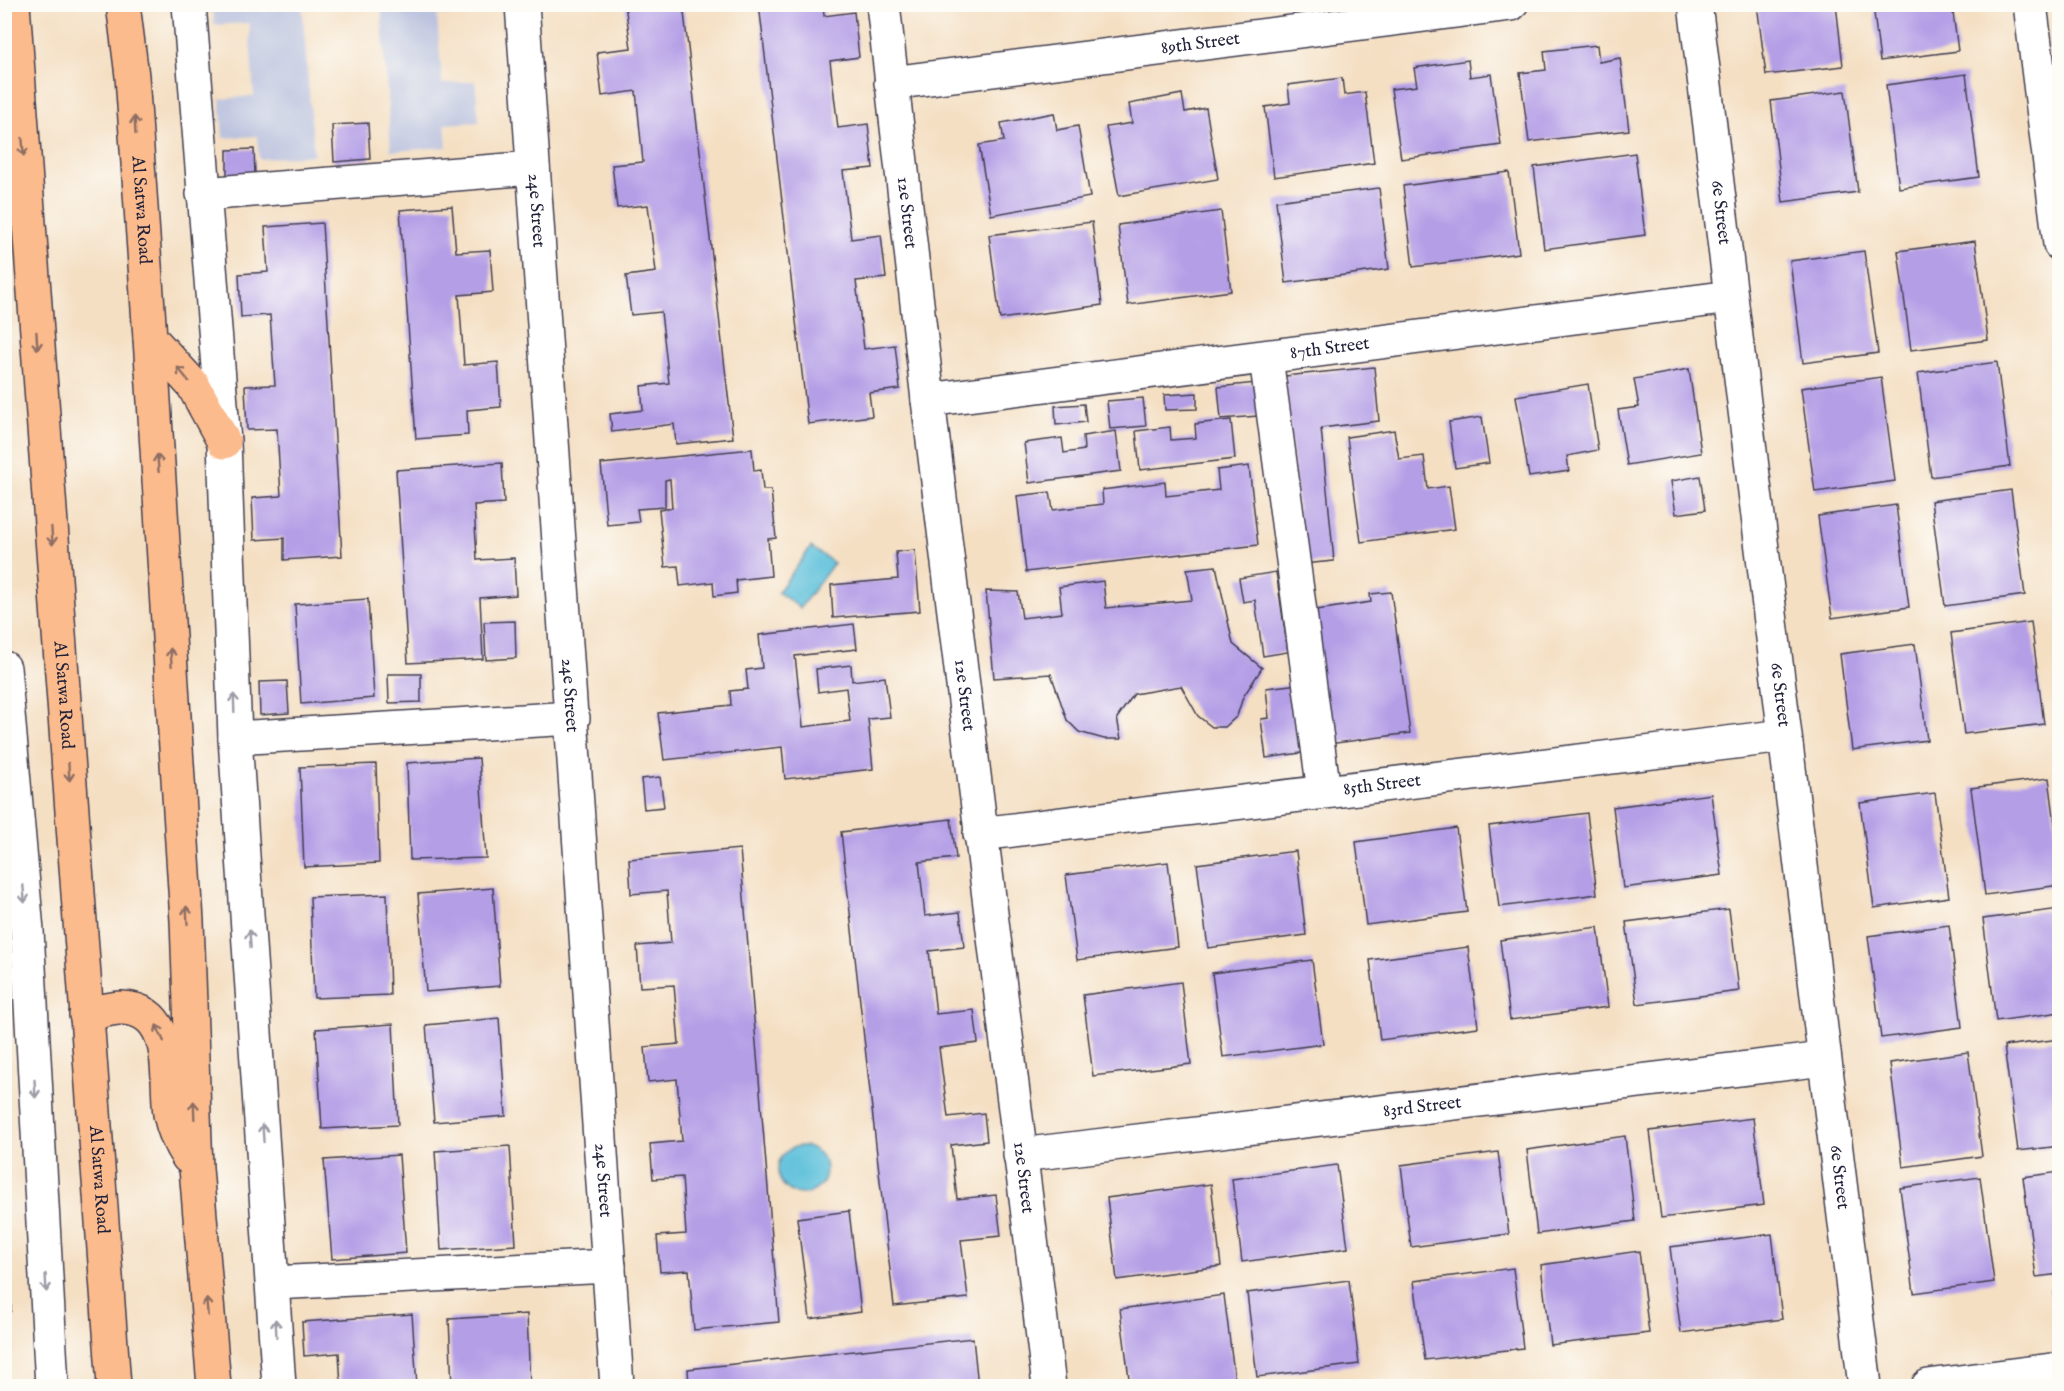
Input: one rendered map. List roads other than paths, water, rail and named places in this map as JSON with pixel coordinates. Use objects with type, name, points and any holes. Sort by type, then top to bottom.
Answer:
[{"type":"main road","name":"Al Satwa Road","points":[[13,4],[114,1386]]},
{"type":"main road","name":"Al Satwa Road","points":[[123,4],[132,76],[150,338],[187,921],[196,1168],[214,1386]]},
{"type":"main road","points":[[150,338],[193,385],[224,442]]},
{"type":"main road","points":[[86,1015],[127,1009],[146,1016],[156,1025],[163,1037],[166,1051],[171,1116],[185,1152],[196,1168]]},
{"type":"street","points":[[189,4],[224,442],[235,738],[279,1386]]},
{"type":"street","name":"24e Street","points":[[522,4],[573,718],[617,1386]]},
{"type":"street","name":"12e Street","points":[[883,4],[980,834],[1049,1386]]},
{"type":"street","name":"89th Street","points":[[891,83],[1510,4]]},
{"type":"street","name":"6e Street","points":[[1695,4],[1865,1386]]},
{"type":"street","points":[[2030,4],[2056,197],[2060,244]]},
{"type":"street","points":[[203,194],[533,168]]},
{"type":"street","name":"87th Street","points":[[928,400],[1731,297]]},
{"type":"street","points":[[1266,358],[1324,792]]},
{"type":"street","points":[[4,668],[16,969],[52,1386]]},
{"type":"street","points":[[235,738],[573,718]]},
{"type":"street","name":"85th Street","points":[[980,834],[1784,735]]},
{"type":"street","name":"83rd Street","points":[[1020,1155],[1824,1059]]},
{"type":"street","points":[[273,1283],[609,1266]]},
{"type":"street","points":[[1928,1386],[2060,1369]]},
{"type":"water","points":[[811,547],[834,563],[800,608],[778,592]]},
{"type":"water","points":[[802,1146],[819,1153],[826,1170],[819,1187],[802,1194],[785,1187],[778,1170],[785,1153]]}]
